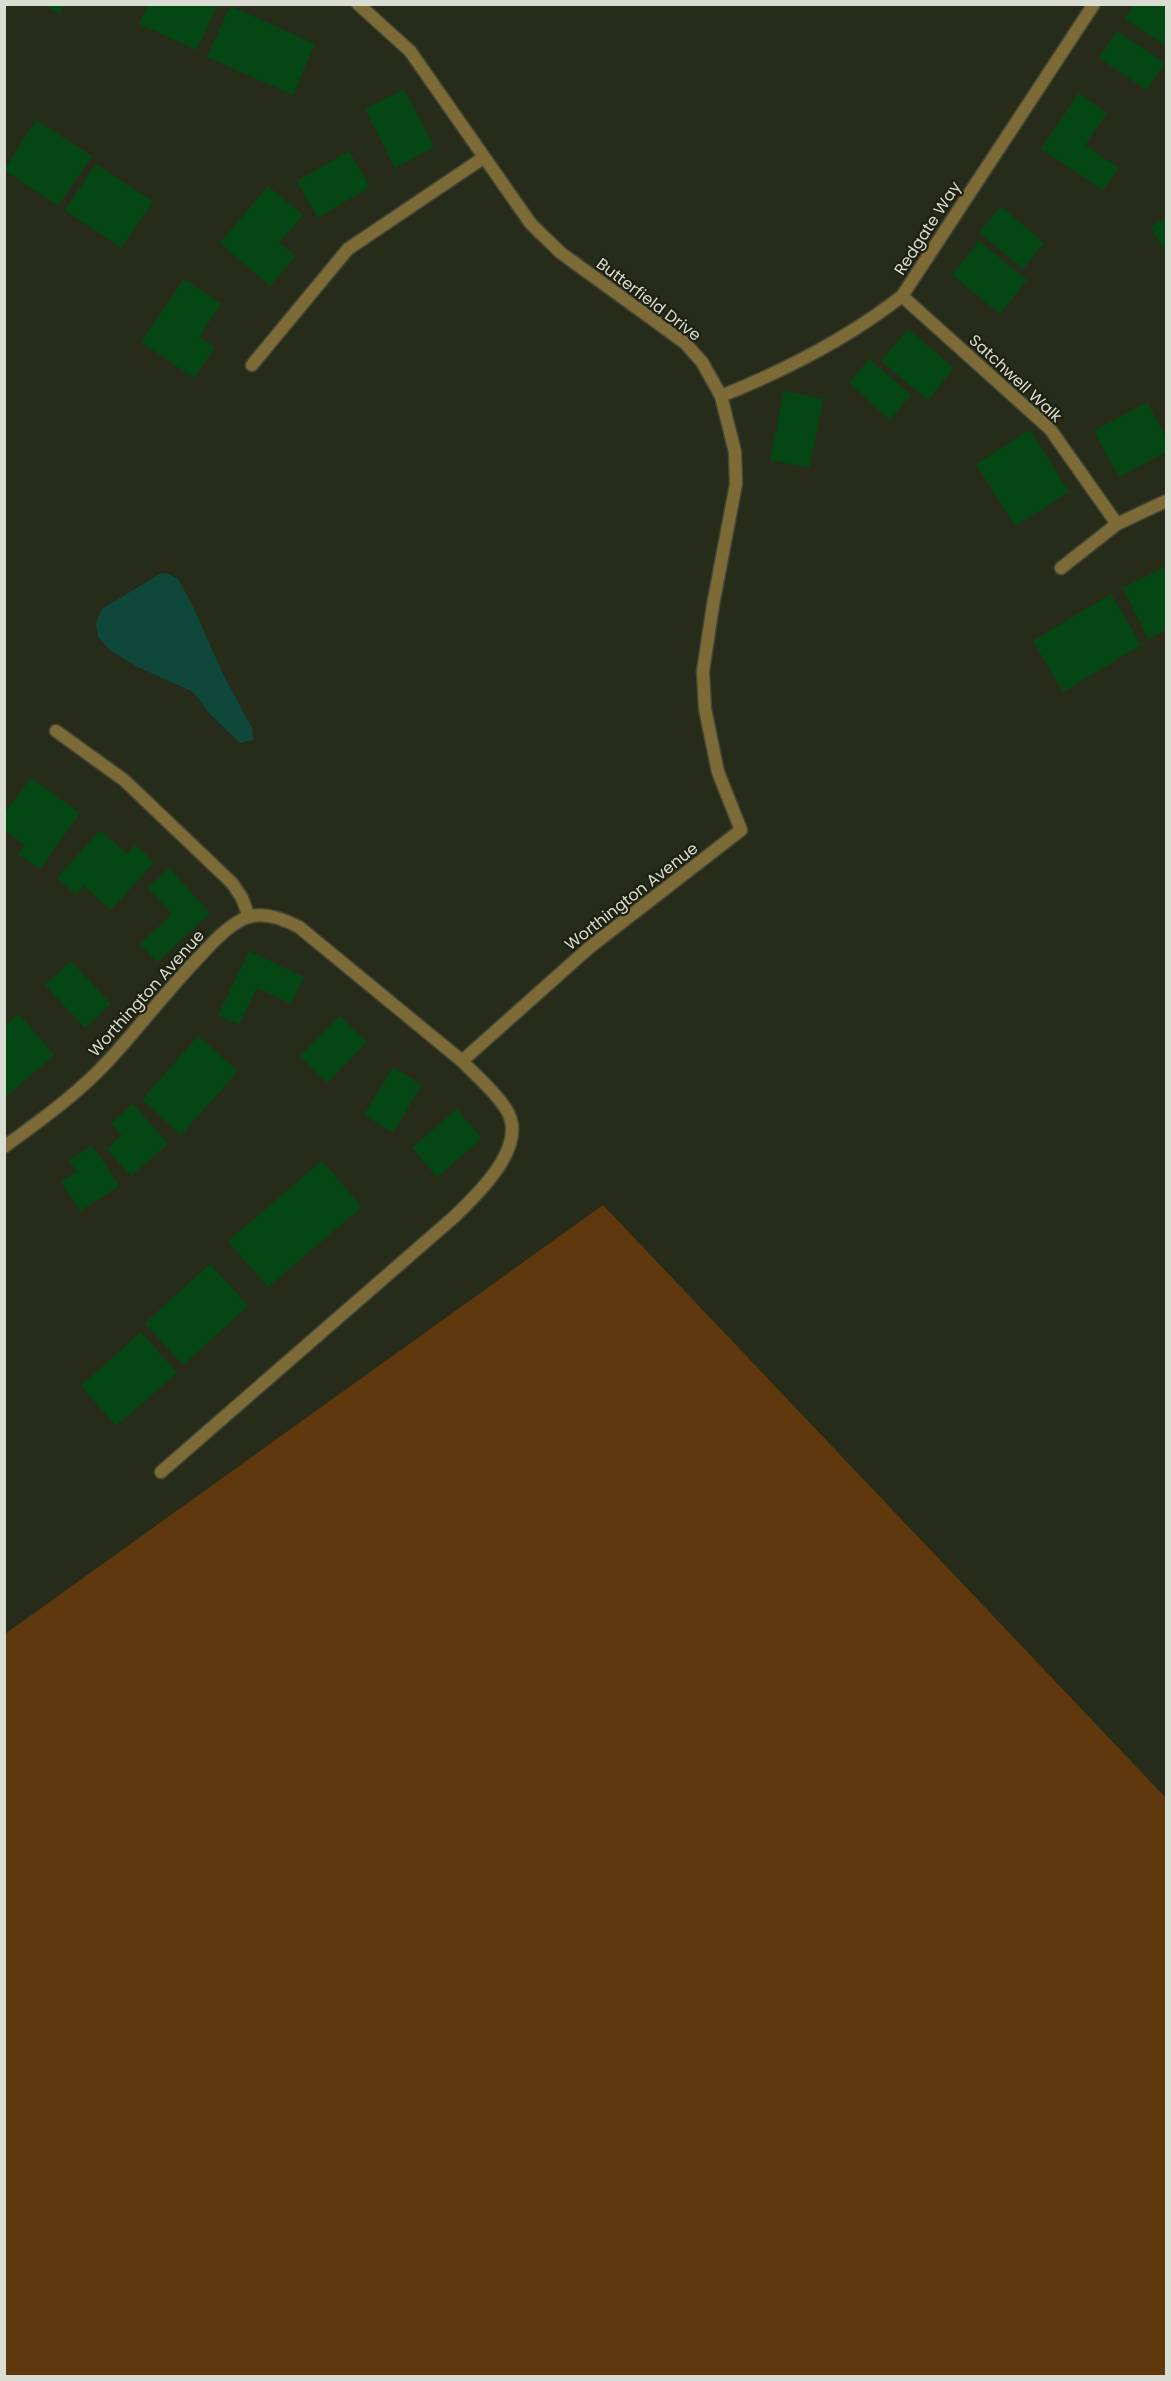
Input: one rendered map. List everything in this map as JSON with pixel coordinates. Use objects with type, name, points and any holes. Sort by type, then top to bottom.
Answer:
[{"type":"street","name":"Butterfield Drive","points":[[358,4],[410,51],[531,225],[546,240],[600,283],[685,343],[702,362],[721,396],[735,452],[736,484],[712,605],[703,672],[705,709],[718,772],[741,830]]},
{"type":"street","name":"Redgate Way","points":[[721,396],[760,381],[824,348],[868,321],[902,296],[1094,4]]},
{"type":"street","points":[[252,365],[348,249],[483,158]]},
{"type":"street","name":"Satchwell Walk","points":[[902,296],[1050,429],[1118,524]]},
{"type":"street","points":[[1061,568],[1118,524],[1167,501]]},
{"type":"street","points":[[56,731],[108,767],[150,803],[232,883],[242,898],[249,917],[271,916],[299,927],[462,1061],[506,1108],[513,1129],[511,1143],[493,1174],[474,1198],[161,1472]]},
{"type":"street","name":"Worthington Avenue","points":[[462,1061],[590,947],[741,830]]},
{"type":"street","name":"Worthington Avenue","points":[[4,1147],[87,1082],[202,953],[229,928],[249,917]]},
{"type":"shaded area","points":[[603,1205],[1166,1798],[1166,2376],[5,2376],[5,1634]]},
{"type":"water","points":[[161,573],[178,579],[191,602],[223,674],[252,728],[253,740],[240,743],[211,715],[193,692],[138,667],[111,651],[98,637],[96,623],[102,609]]},
{"type":"building","points":[[44,4],[65,4],[59,14]]},
{"type":"building","points":[[148,4],[218,4],[197,50],[139,24]]},
{"type":"building","points":[[1134,4],[1166,4],[1166,46],[1125,19]]},
{"type":"building","points":[[230,6],[315,44],[293,95],[207,57]]},
{"type":"building","points":[[1117,31],[1165,63],[1147,90],[1099,58]]},
{"type":"building","points":[[404,89],[434,147],[395,168],[365,109]]},
{"type":"building","points":[[1079,93],[1107,113],[1085,145],[1119,168],[1103,190],[1041,149]]},
{"type":"building","points":[[36,120],[92,156],[58,206],[4,170]]},
{"type":"building","points":[[349,151],[370,187],[318,218],[297,181]]},
{"type":"building","points":[[96,164],[153,202],[121,248],[65,210]]},
{"type":"building","points":[[268,186],[303,215],[279,243],[296,256],[270,286],[220,243]]},
{"type":"building","points":[[1001,206],[1044,243],[1023,269],[979,232]]},
{"type":"building","points":[[1166,217],[1166,252],[1150,227]]},
{"type":"building","points":[[979,241],[1027,280],[1000,314],[952,275]]},
{"type":"building","points":[[184,279],[221,304],[199,337],[215,347],[194,378],[141,342]]},
{"type":"building","points":[[908,329],[954,368],[928,400],[881,361]]},
{"type":"building","points":[[869,359],[911,395],[890,420],[849,383]]},
{"type":"building","points":[[784,391],[824,399],[809,468],[770,460]]},
{"type":"building","points":[[1147,402],[1166,438],[1166,452],[1119,477],[1094,431]]},
{"type":"building","points":[[1030,430],[1069,492],[1015,526],[976,464]]},
{"type":"building","points":[[1166,566],[1166,630],[1148,639],[1123,588]]},
{"type":"building","points":[[1111,594],[1141,645],[1063,692],[1033,641]]},
{"type":"building","points":[[31,778],[80,813],[40,869],[18,854],[25,845],[4,830],[4,814]]},
{"type":"building","points":[[100,830],[127,854],[135,845],[154,862],[111,910],[84,886],[76,895],[57,878]]},
{"type":"building","points":[[169,868],[210,913],[157,962],[140,944],[172,914],[148,888]]},
{"type":"building","points":[[249,951],[304,977],[291,1004],[257,988],[239,1025],[218,1015]]},
{"type":"building","points":[[71,961],[111,1004],[85,1028],[45,985]]},
{"type":"building","points":[[19,1014],[54,1055],[7,1096],[4,1093],[4,1027]]},
{"type":"building","points":[[340,1016],[367,1042],[327,1083],[300,1056]]},
{"type":"building","points":[[198,1036],[238,1071],[181,1135],[142,1100]]},
{"type":"building","points":[[393,1067],[422,1085],[393,1133],[364,1115]]},
{"type":"building","points":[[133,1104],[168,1144],[131,1176],[107,1149],[122,1135],[111,1123]]},
{"type":"building","points":[[457,1109],[482,1138],[437,1177],[412,1148]]},
{"type":"building","points":[[92,1145],[119,1186],[80,1211],[61,1182],[77,1172],[69,1160]]},
{"type":"building","points":[[322,1161],[362,1207],[268,1287],[228,1241]]},
{"type":"building","points":[[210,1264],[248,1306],[183,1365],[145,1323]]},
{"type":"building","points":[[141,1332],[177,1373],[116,1426],[81,1386]]}]
